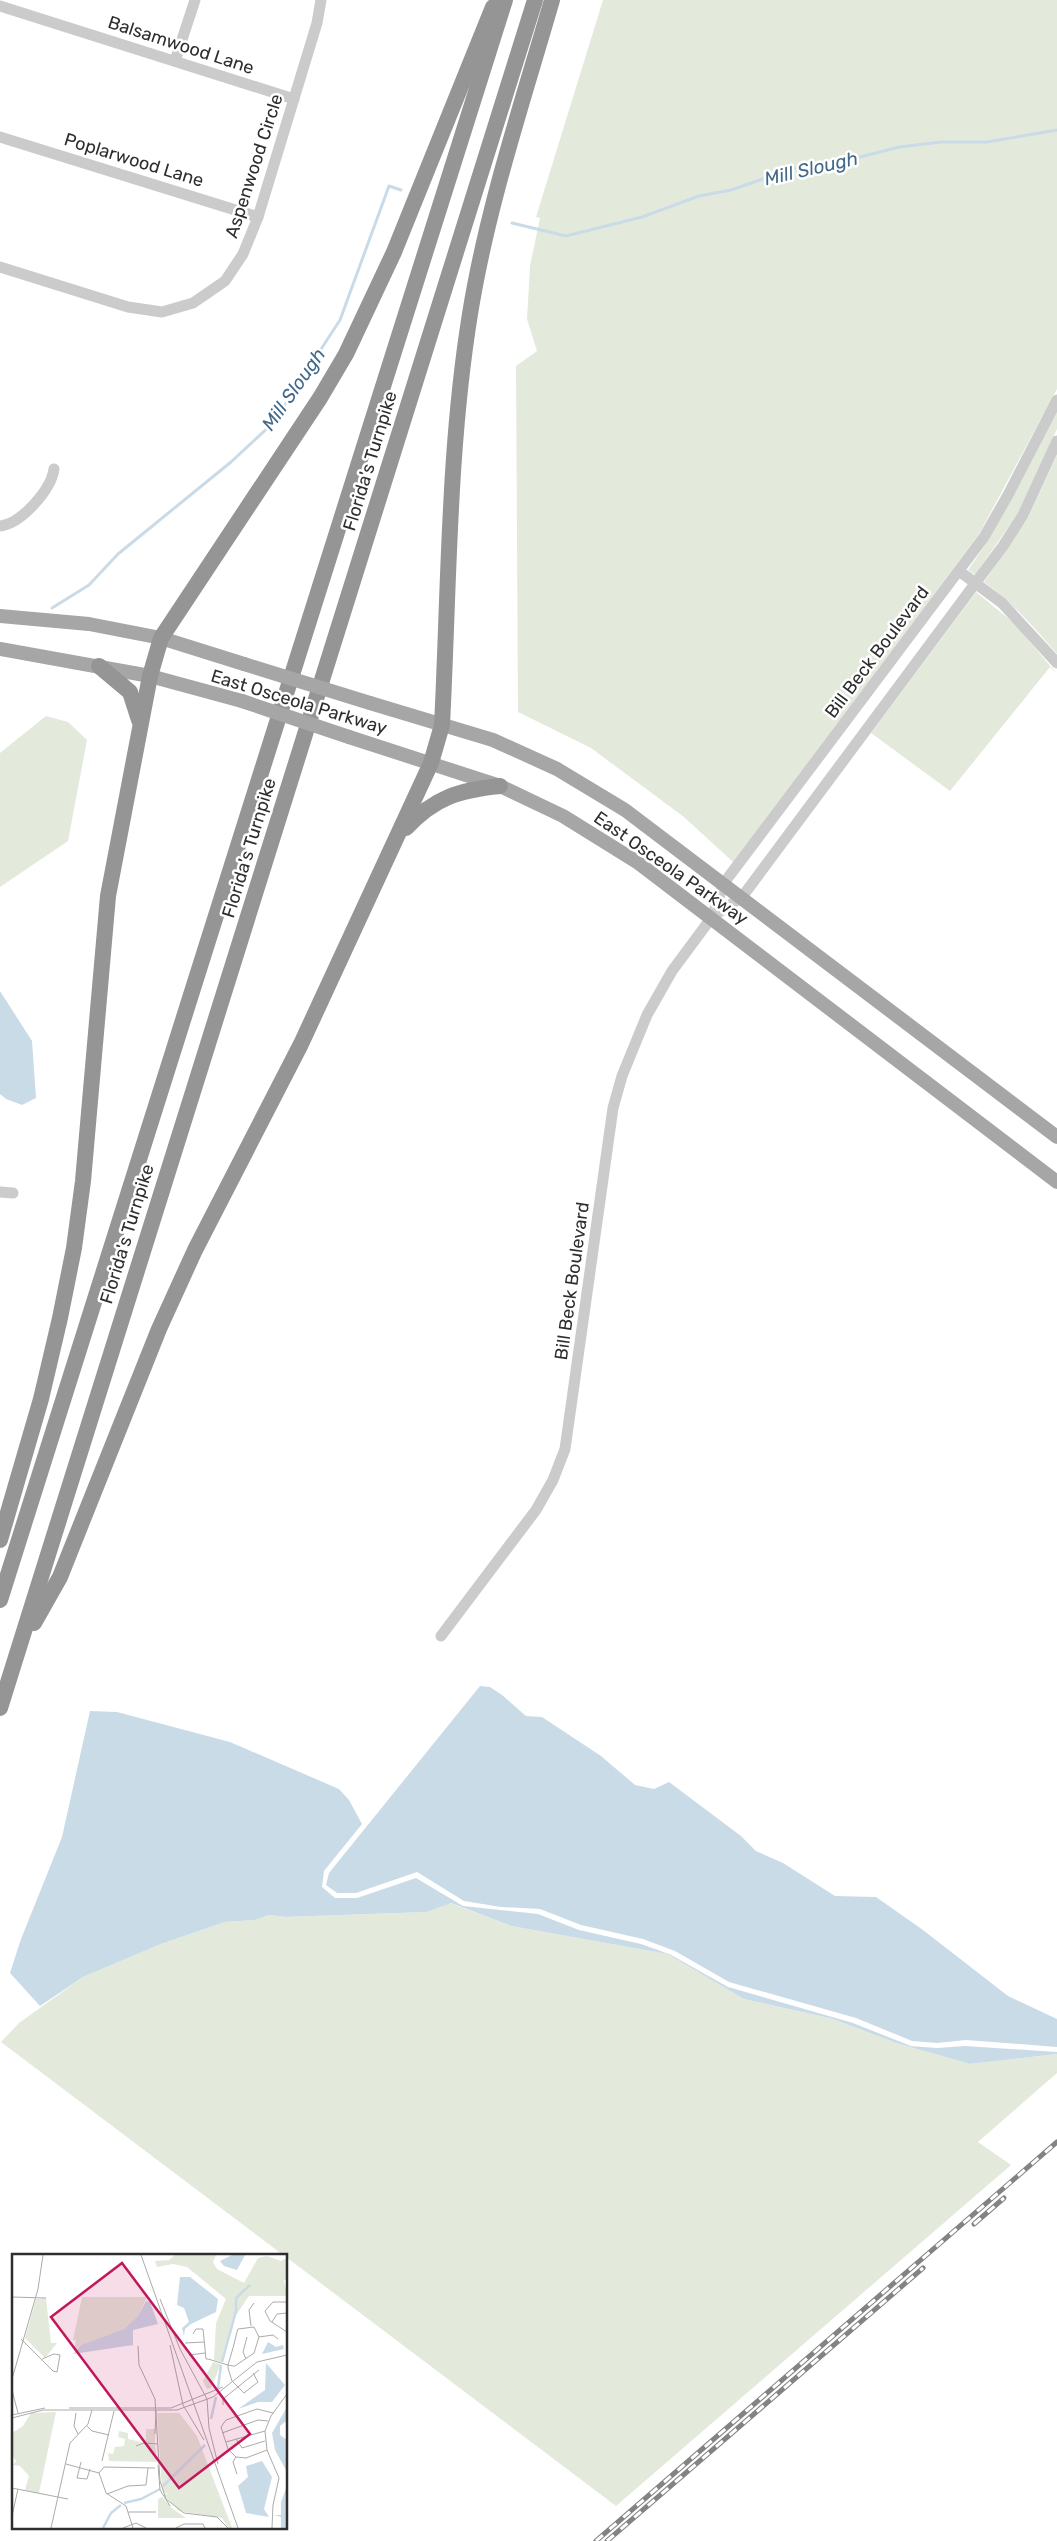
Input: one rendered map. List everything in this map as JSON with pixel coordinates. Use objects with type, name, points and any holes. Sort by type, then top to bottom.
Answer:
[{"type":"highway","points":[[0,1540],[41,1399],[74,1248],[83,1181],[108,896],[150,676],[161,638],[320,398],[346,354],[394,252],[496,0]]},
{"type":"highway","name":"Florida's Turnpike","points":[[0,1600],[505,0]]},
{"type":"highway","name":"Florida's Turnpike","points":[[0,1708],[535,0]]},
{"type":"highway","points":[[18,1651],[60,1577],[158,1330],[191,1258],[301,1044],[431,762],[442,725],[453,454],[470,314],[482,250],[552,0]]},
{"type":"highway","points":[[99,666],[130,692],[140,727]]},
{"type":"highway","points":[[394,840],[419,814],[442,798],[473,788],[500,786]]},
{"type":"main road","name":"East Osceola Parkway","points":[[0,616],[89,624],[161,638],[442,725],[519,752],[589,787],[641,821],[1057,1137]]},
{"type":"main road","name":"East Osceola Parkway","points":[[0,649],[150,676],[242,701],[500,786],[563,816],[637,862],[712,917],[1057,1182]]},
{"type":"street","points":[[176,61],[195,0]]},
{"type":"street","name":"Aspenwood Circle","points":[[0,267],[128,307],[162,312],[193,303],[225,281],[243,254],[258,217],[317,23],[321,0]]},
{"type":"street","name":"Balsamwood Lane","points":[[0,6],[294,100]]},
{"type":"street","name":"Poplarwood Lane","points":[[0,137],[258,217]]},
{"type":"street","name":"Bill Beck Boulevard","points":[[440,1636],[536,1510],[553,1480],[565,1449],[613,1108],[618,1087],[634,1043],[656,998],[678,961],[712,917],[724,883],[984,537],[1057,400]]},
{"type":"street","name":"Bill Beck Boulevard","points":[[712,917],[742,897],[976,583],[1023,515],[1057,441]]},
{"type":"street","points":[[0,526],[15,521],[44,492],[54,469]]},
{"type":"street","points":[[959,571],[1002,603],[1020,620],[1057,663]]},
{"type":"street","points":[[0,1192],[13,1192]]},
{"type":"shaded area","points":[[603,0],[1057,0],[1057,389],[979,534],[733,862],[684,817],[591,748],[518,712],[516,366],[537,351],[527,319],[530,266],[540,218],[536,217]]},
{"type":"shaded area","points":[[1057,411],[1057,429],[1018,513],[975,575],[968,570],[989,539],[1013,497]]},
{"type":"shaded area","points":[[1057,455],[1057,654],[1013,606],[984,582],[1028,518]]},
{"type":"shaded area","points":[[976,592],[1015,624],[1057,674],[1050,667],[950,791],[871,733]]},
{"type":"shaded area","points":[[46,716],[68,722],[87,740],[68,841],[0,887],[0,753]]},
{"type":"shaded area","points":[[450,1903],[511,1926],[669,1954],[744,1999],[833,2019],[896,2043],[970,2064],[1057,2054],[1057,2073],[978,2142],[1011,2165],[616,2506],[288,2259],[288,2254],[282,2254],[1,2042],[19,2023],[83,1977],[161,1944],[225,1922],[255,1920],[269,1915],[286,1917],[427,1912]]},
{"type":"water","points":[[0,991],[32,1041],[36,1098],[22,1105],[6,1099],[0,1094]]},
{"type":"water","points":[[480,1686],[490,1687],[526,1716],[542,1717],[601,1756],[635,1785],[654,1789],[669,1782],[741,1836],[756,1851],[783,1863],[835,1896],[876,1897],[923,1930],[1008,1996],[1057,2019],[1057,2047],[966,2040],[937,2043],[912,2041],[856,2018],[729,1982],[675,1951],[643,1939],[581,1925],[540,1909],[501,1907],[464,1901],[417,1872],[356,1893],[337,1893],[326,1885],[329,1873]]},
{"type":"water","points":[[90,1711],[117,1712],[230,1742],[339,1789],[349,1800],[362,1824],[324,1871],[322,1887],[335,1898],[357,1898],[416,1878],[463,1906],[538,1914],[579,1930],[641,1944],[669,1954],[728,1987],[853,2023],[911,2046],[937,2048],[965,2046],[1057,2052],[1057,2054],[970,2064],[896,2043],[833,2019],[744,1999],[668,1954],[511,1926],[451,1903],[427,1912],[286,1917],[269,1915],[255,1920],[225,1922],[161,1944],[83,1977],[40,2006],[10,1973],[21,1939],[62,1837]]},
{"type":"waterway","name":"Mill Slough","points":[[512,223],[566,236],[642,217],[699,196],[731,190],[795,168],[837,163],[899,147],[941,142],[987,142],[1057,130]]},
{"type":"waterway","name":"Mill Slough","points":[[52,608],[89,585],[118,554],[231,462],[273,423],[340,320],[389,186],[401,190]]},
{"type":"railway","points":[[596,2541],[1057,2142]]},
{"type":"railway","points":[[974,2224],[1004,2198]]},
{"type":"railway","points":[[607,2541],[923,2268]]}]
